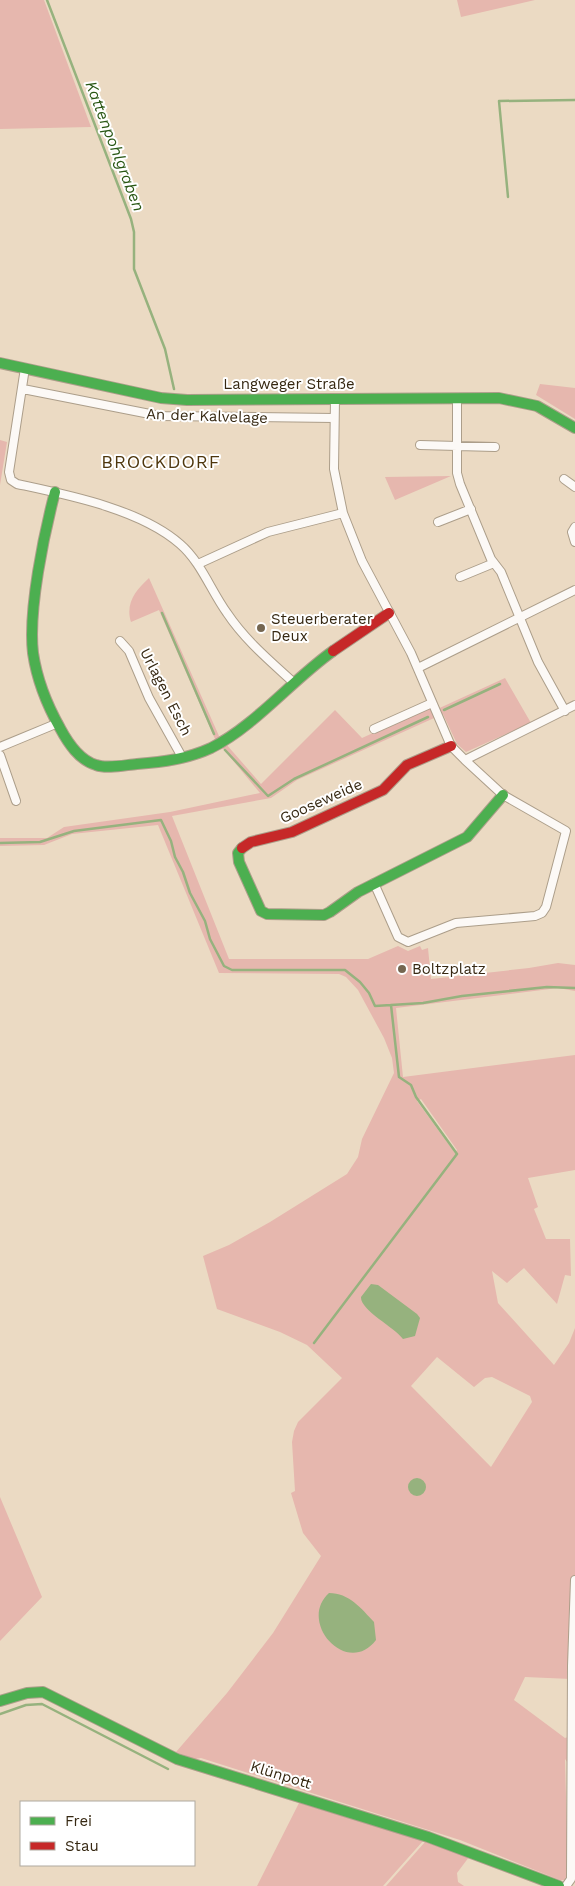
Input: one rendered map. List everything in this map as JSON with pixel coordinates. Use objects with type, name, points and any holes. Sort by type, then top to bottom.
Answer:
[{"type":"street","name":"Langweger Straße","points":[[0,363],[161,398],[187,400],[499,398],[522,402],[550,412],[575,428]]},
{"type":"street","points":[[25,368],[9,472],[11,480],[17,484],[55,492],[141,520],[180,544],[198,564],[216,598],[243,635],[293,682]]},
{"type":"street","name":"An der Kalvelage","points":[[23,389],[160,416],[334,418]]},
{"type":"street","points":[[457,398],[458,479],[494,563],[501,572],[538,662],[565,710]]},
{"type":"street","points":[[335,399],[334,469],[343,513],[362,560],[418,668],[451,746],[503,795],[575,835]]},
{"type":"street","points":[[420,445],[495,447]]},
{"type":"street","points":[[564,479],[575,488]]},
{"type":"street","name":"Urlagen Esch","points":[[55,492],[42,544],[32,634],[33,652],[42,687],[58,723],[78,755],[92,765],[101,767],[182,758],[219,744],[242,730],[293,682],[326,656],[390,613]]},
{"type":"street","points":[[438,522],[471,509]]},
{"type":"street","points":[[198,564],[268,532],[343,513]]},
{"type":"street","points":[[575,527],[572,532],[575,542]]},
{"type":"street","points":[[460,577],[494,563]]},
{"type":"street","points":[[418,668],[575,590]]},
{"type":"street","name":"Urlagen Esch","points":[[120,641],[129,651],[149,698],[182,758]]},
{"type":"street","points":[[374,729],[432,703]]},
{"type":"street","points":[[465,760],[575,705]]},
{"type":"street","points":[[0,747],[58,723]]},
{"type":"street","name":"Gooseweide","points":[[451,746],[407,765],[383,790],[292,832],[246,844],[238,853],[239,862],[257,907],[267,914],[324,914],[374,883],[467,837],[503,795]]},
{"type":"street","points":[[0,754],[16,801]]},
{"type":"street","points":[[374,883],[398,937],[408,942],[456,922],[535,916],[542,913],[546,907],[566,831]]},
{"type":"street","points":[[566,1886],[571,1879],[572,1666],[575,1580]]},
{"type":"street","name":"Klünpott","points":[[0,1701],[27,1693],[43,1692],[177,1759],[428,1837],[559,1886]]},
{"type":"shaded area","points":[[0,0],[44,0],[91,127],[0,129]]},
{"type":"shaded area","points":[[457,0],[535,0],[461,17]]},
{"type":"shaded area","points":[[540,384],[575,388],[575,419],[536,395]]},
{"type":"shaded area","points":[[0,440],[7,442],[0,485]]},
{"type":"shaded area","points":[[451,476],[395,500],[385,477]]},
{"type":"shaded area","points":[[149,578],[219,736],[261,784],[335,710],[362,738],[430,707],[433,711],[505,678],[531,723],[466,752],[457,744],[443,714],[297,780],[271,798],[172,816],[229,959],[368,959],[398,946],[408,951],[420,946],[422,950],[428,948],[431,979],[558,963],[575,965],[575,991],[558,988],[396,1008],[403,1077],[575,1055],[575,1170],[528,1178],[538,1207],[534,1209],[546,1239],[570,1239],[571,1276],[565,1275],[557,1304],[524,1268],[507,1283],[492,1271],[498,1303],[554,1365],[569,1343],[575,1328],[575,1773],[565,1759],[568,1874],[565,1880],[560,1880],[460,1840],[201,1758],[195,1759],[176,1752],[227,1693],[273,1633],[321,1556],[303,1533],[291,1493],[295,1491],[292,1442],[298,1422],[342,1378],[307,1345],[280,1332],[217,1309],[203,1256],[229,1245],[270,1222],[347,1174],[358,1157],[362,1139],[394,1073],[392,1058],[384,1038],[358,990],[346,977],[339,974],[219,973],[158,825],[72,834],[44,845],[0,846],[0,838],[47,838],[64,827],[170,812],[260,793],[215,739],[159,610],[131,622],[129,609],[133,597]],"holes":[[[421,1099],[457,1150],[455,1153],[417,1101]],[[437,1357],[474,1387],[485,1378],[492,1377],[530,1396],[532,1402],[491,1467],[411,1386]],[[525,1677],[571,1679],[568,1737],[565,1738],[514,1700]]]},
{"type":"shaded area","points":[[371,1284],[378,1285],[417,1314],[420,1318],[415,1336],[403,1339],[371,1313],[362,1302],[361,1297]]},
{"type":"shaded area","points":[[413,1478],[421,1478],[426,1483],[424,1494],[413,1496],[408,1491],[408,1483]]},
{"type":"shaded area","points":[[0,1497],[42,1597],[0,1641]]},
{"type":"shaded area","points":[[329,1593],[349,1598],[374,1622],[376,1640],[364,1650],[352,1653],[340,1649],[330,1642],[322,1631],[319,1618],[321,1605]]},
{"type":"shaded area","points":[[299,1803],[423,1841],[383,1886],[257,1886]]},
{"type":"shaded area","points":[[425,1842],[469,1857],[457,1873],[458,1882],[464,1886],[386,1886]]},
{"type":"waterway","name":"Kattenpohlgraben","points":[[47,0],[131,219],[134,232],[134,269],[165,349],[174,389]]},
{"type":"waterway","points":[[508,197],[499,101],[575,100]]},
{"type":"waterway","points":[[162,613],[214,734]]},
{"type":"waterway","points":[[444,710],[500,684]]},
{"type":"waterway","points":[[225,750],[268,796],[294,779],[428,717]]},
{"type":"waterway","points":[[0,843],[40,842],[74,831],[161,820],[171,841],[175,857],[183,872],[190,893],[205,921],[210,939],[224,966],[232,970],[345,970],[360,982],[369,993],[375,1006],[423,1003],[462,996],[547,987],[575,988]]},
{"type":"waterway","points":[[314,1343],[457,1154],[416,1097],[411,1085],[399,1077],[391,1005]]},
{"type":"waterway","points":[[0,1714],[26,1705],[42,1704],[168,1769]]},
{"type":"traffic: fast","points":[[0,363],[161,398],[187,400],[499,398],[537,406],[575,428]]},
{"type":"traffic: fast","points":[[55,492],[46,529],[35,594],[32,635],[33,653],[40,683],[55,719],[75,750],[90,763],[111,767],[156,762],[184,757],[211,748],[243,728],[333,651]]},
{"type":"traffic: fast","points":[[242,848],[238,853],[239,862],[261,911],[267,914],[324,915],[358,892],[467,837],[503,795]]},
{"type":"traffic: fast","points":[[0,1701],[27,1693],[43,1692],[177,1759],[428,1837],[559,1886]]},
{"type":"traffic: jam","points":[[333,651],[389,613]]},
{"type":"traffic: jam","points":[[242,848],[251,842],[292,832],[383,790],[407,765],[451,746]]},
{"type":"place","name":"Steuerberater Deux","points":[[261,628]]},
{"type":"place","name":"Boltzplatz","points":[[402,969]]},
{"type":"district","name":"BROCKDORF","points":[[161,461]]}]
